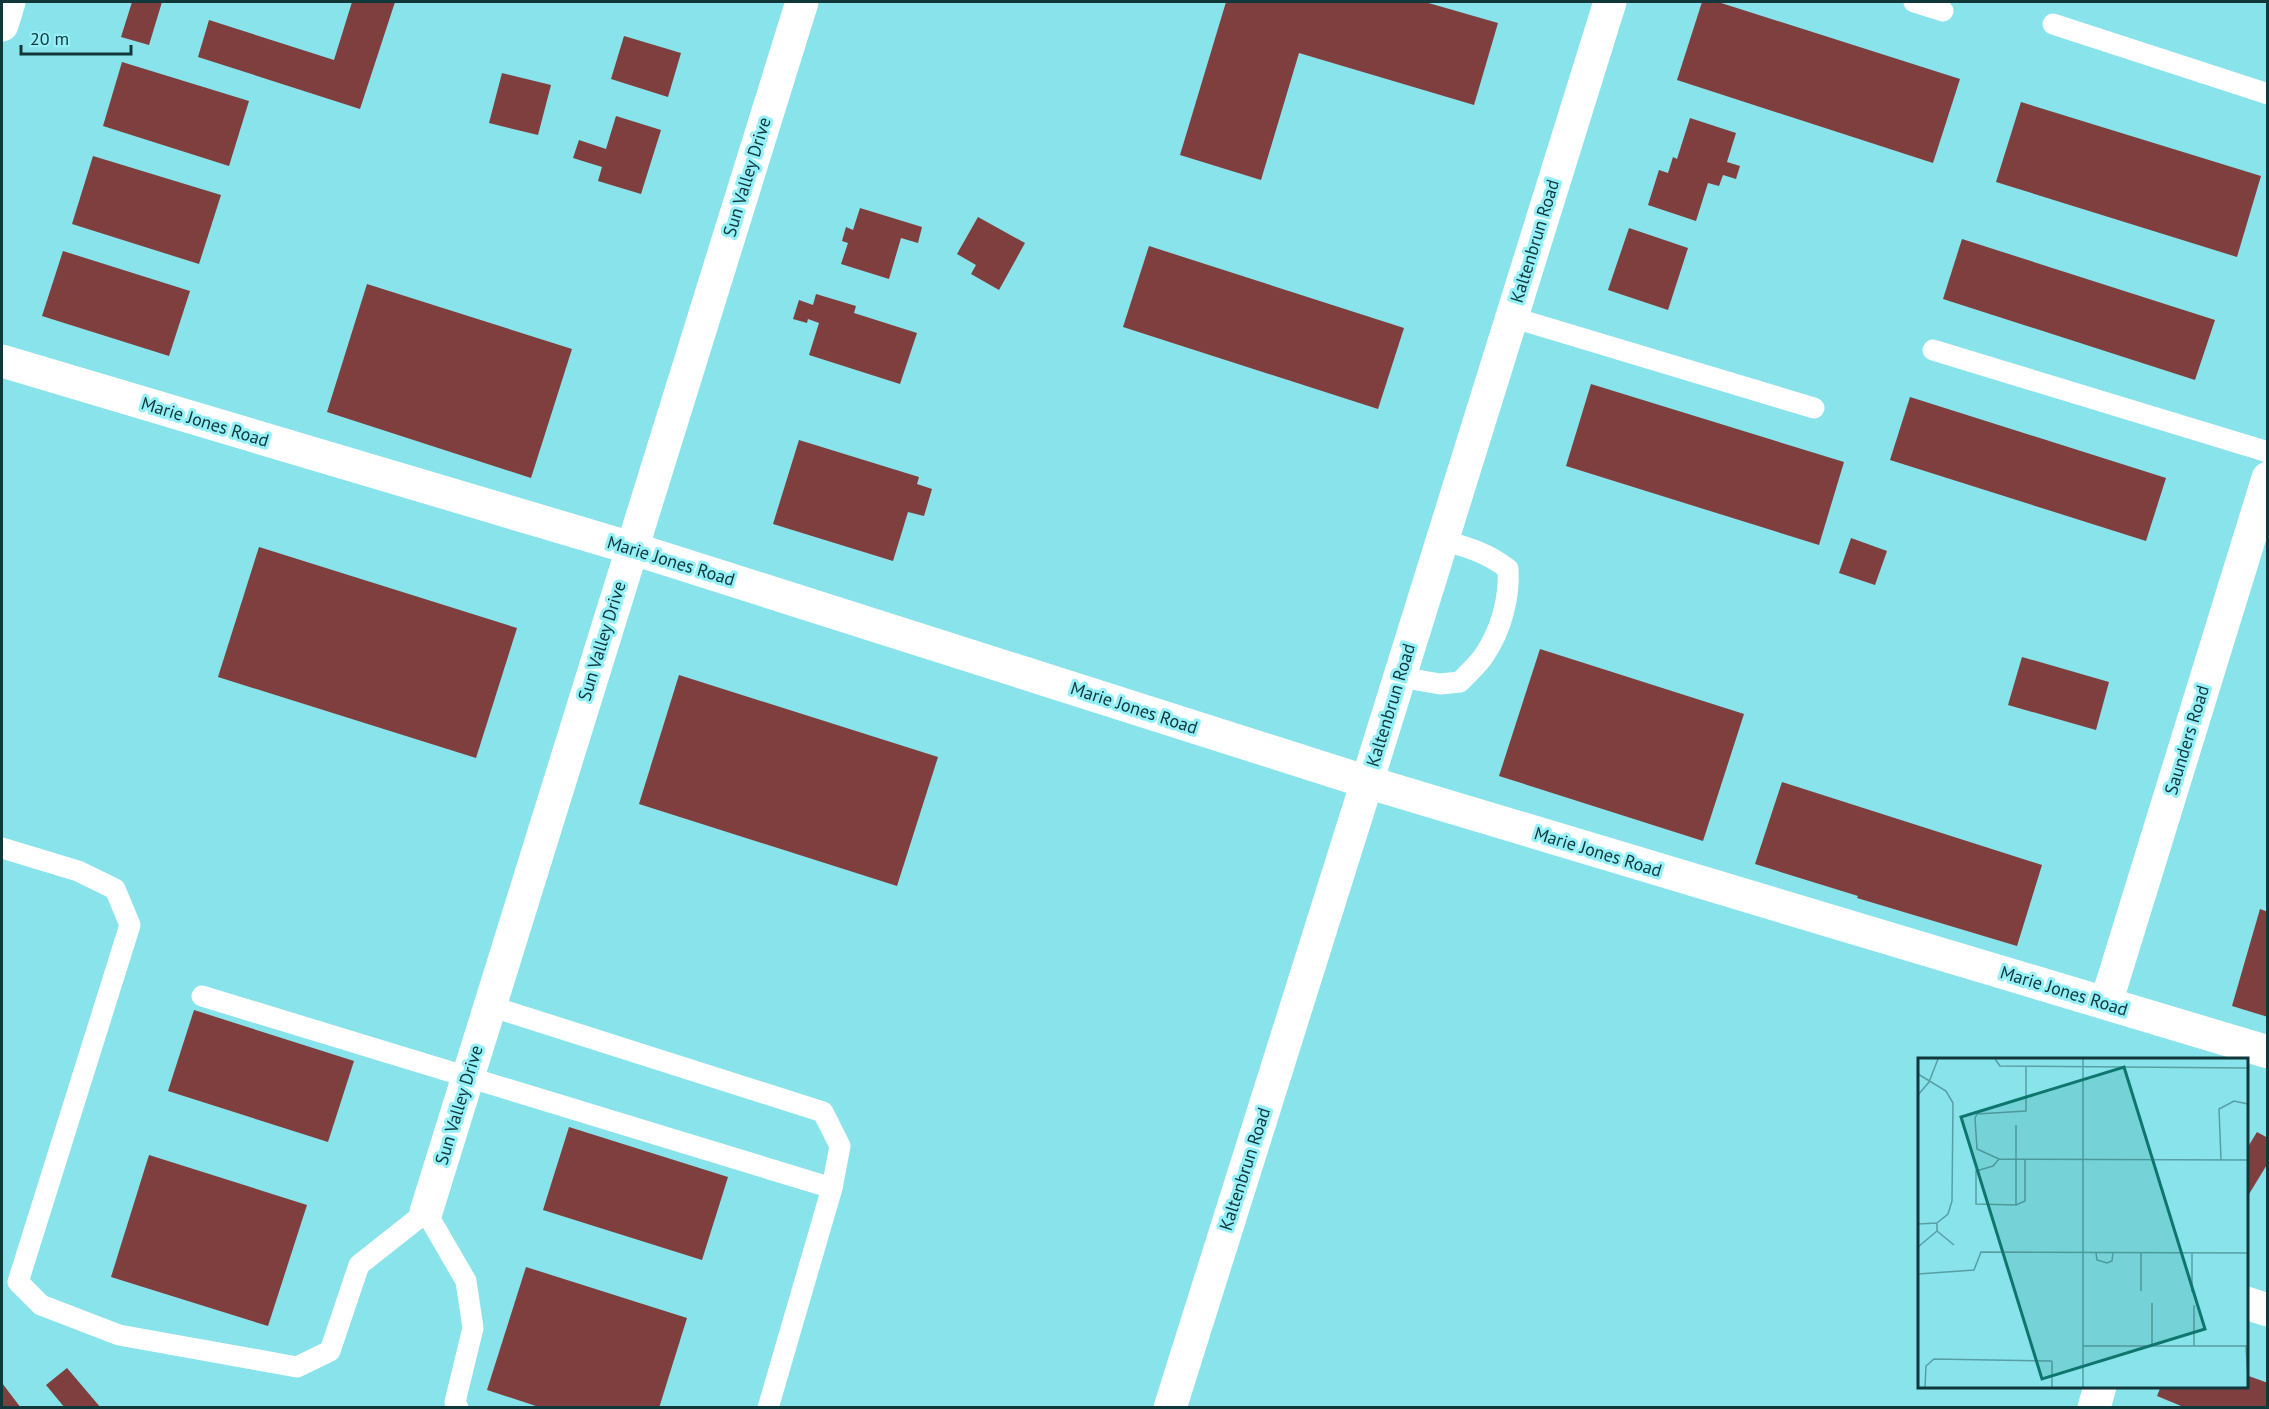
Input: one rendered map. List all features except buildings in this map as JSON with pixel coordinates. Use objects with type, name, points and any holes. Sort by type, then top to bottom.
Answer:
[{"type":"street","points":[[2,25],[9,2]]},
{"type":"street","name":"Sun Valley Drive","points":[[426,1212],[802,2]]},
{"type":"street","name":"Kaltenbrun Road","points":[[1170,1407],[1610,2]]},
{"type":"street","name":"Marie Jones Road","points":[[2,361],[631,548],[1367,782],[2268,1052]]},
{"type":"street","name":"Saunders Road","points":[[2106,1003],[2268,478]]},
{"type":"street","points":[[2248,1303],[2268,1310]]},
{"type":"street","points":[[2094,1407],[2099,1388]]},
{"type":"lane","points":[[1914,2],[1943,11]]},
{"type":"lane","points":[[2054,24],[2268,94]]},
{"type":"lane","points":[[1512,316],[1814,408]]},
{"type":"lane","points":[[1934,350],[2268,452]]},
{"type":"lane","points":[[1400,677],[1440,684],[1460,682],[1486,653],[1504,612],[1509,589],[1508,569],[1496,559],[1474,548],[1442,540]]},
{"type":"lane","points":[[2,848],[78,872],[115,889],[130,925],[18,1282],[41,1305],[119,1335],[297,1367],[330,1351],[359,1265],[426,1212],[466,1281],[468,1293],[473,1328],[455,1402],[458,1407]]},
{"type":"lane","points":[[202,996],[832,1188]]},
{"type":"lane","points":[[490,1006],[823,1112],[840,1146],[832,1188],[768,1407]]}]
